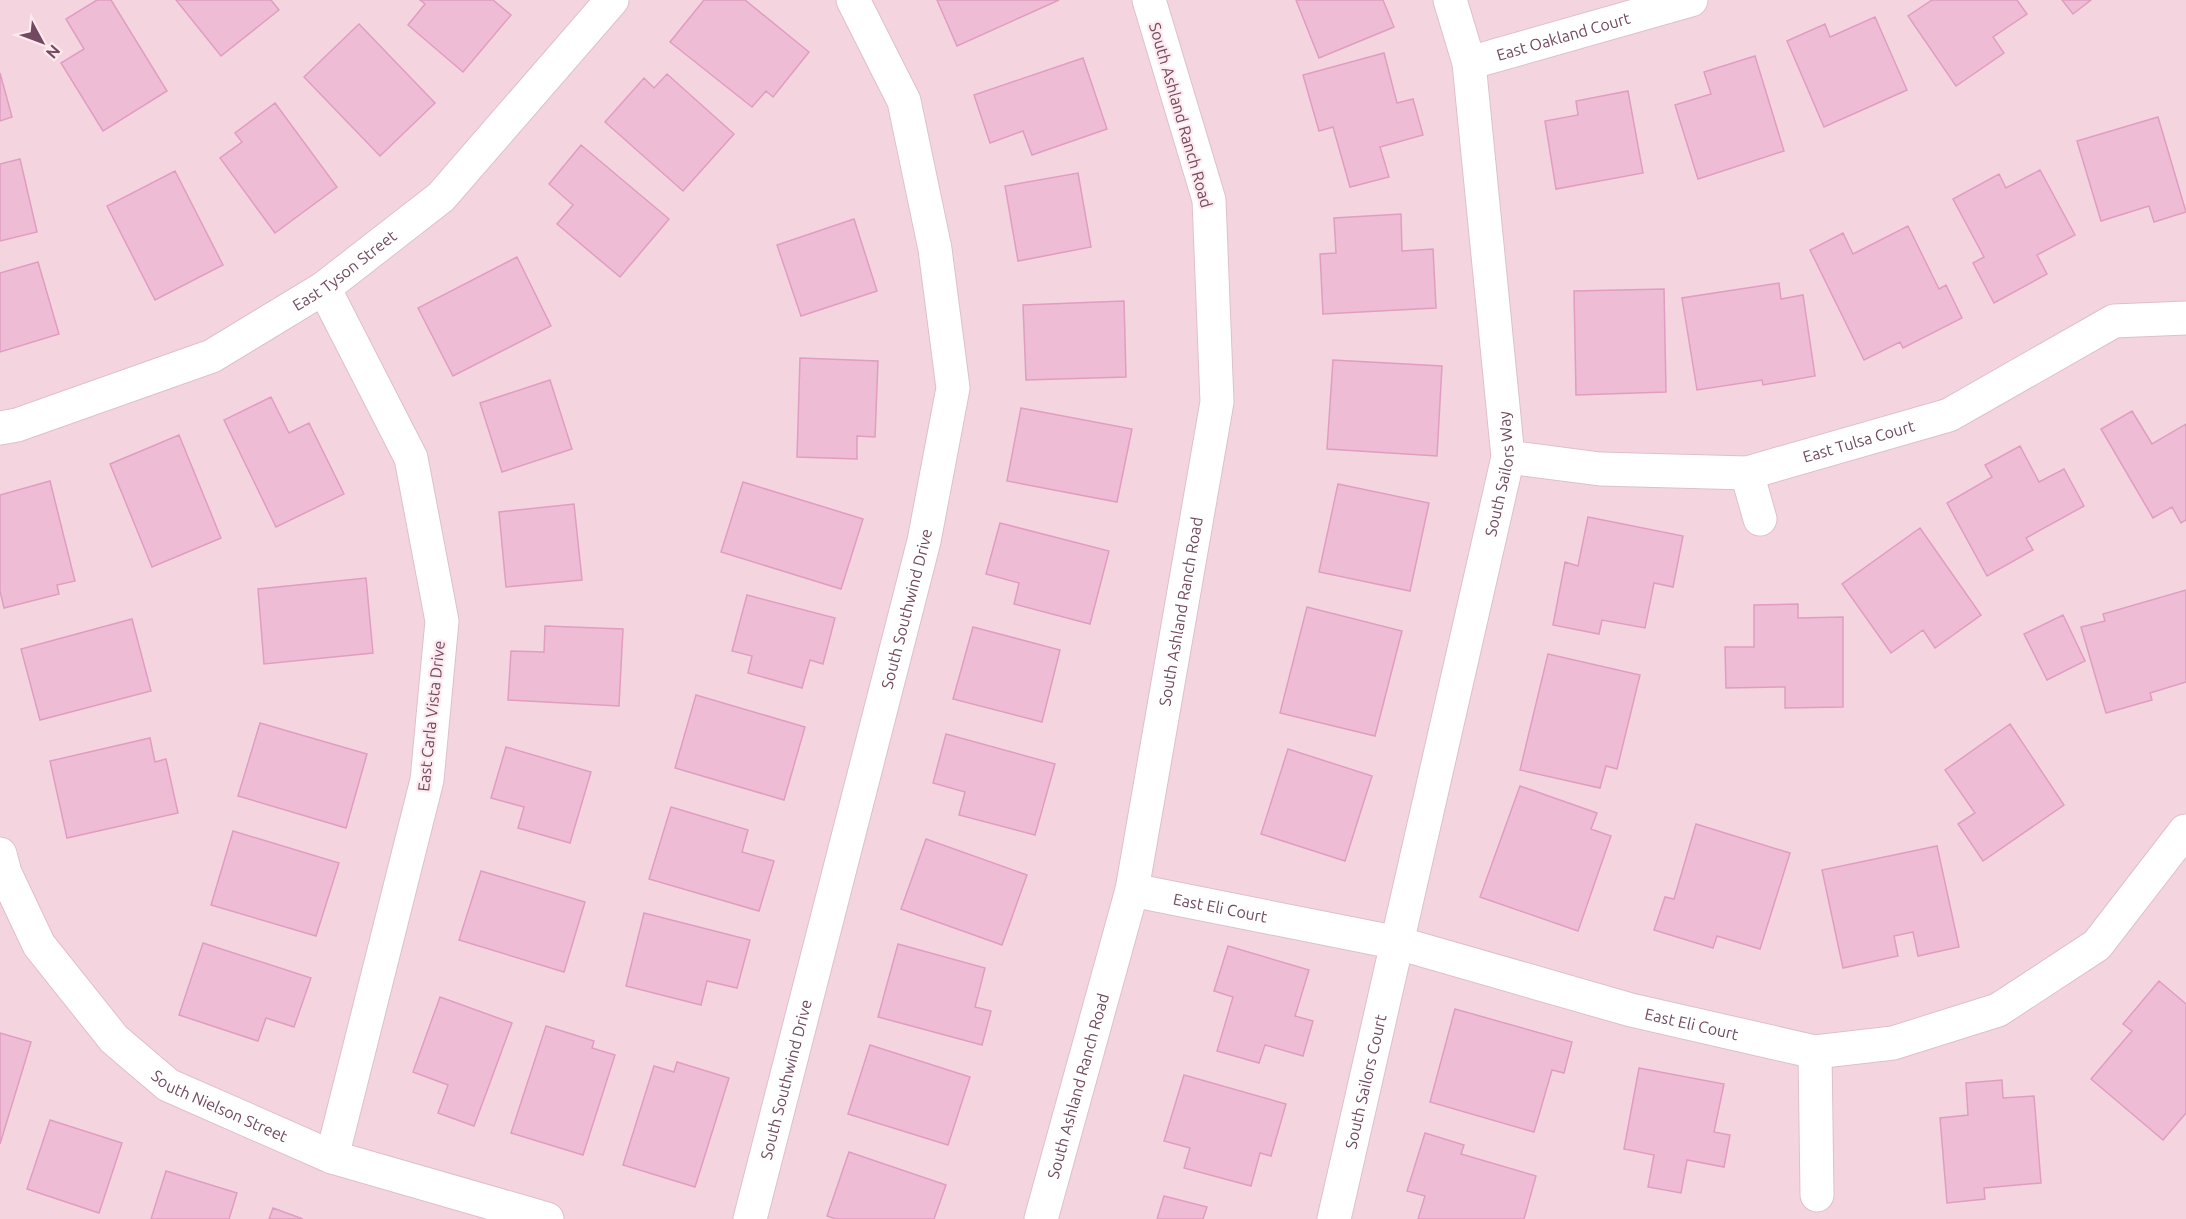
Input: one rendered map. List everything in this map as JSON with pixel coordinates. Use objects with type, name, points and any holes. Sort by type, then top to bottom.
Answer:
[{"type":"street","name":"East Tyson Street","points":[[0,428],[17,425],[116,392],[212,356],[324,288],[441,197],[612,0]]},
{"type":"street","name":"South Southwind Drive","points":[[750,1219],[924,541],[953,388],[935,249],[904,100],[853,0]]},
{"type":"street","name":"South Ashland Ranch Road","points":[[1041,1219],[1132,890],[1217,402],[1209,200],[1149,0]]},
{"type":"street","name":"South Sailors Way","points":[[1398,943],[1508,457],[1469,63],[1449,0]]},
{"type":"street","name":"East Oakland Court","points":[[1469,63],[1691,0]]},
{"type":"street","name":"East Carla Vista Drive","points":[[324,288],[411,458],[442,621],[427,780],[332,1157]]},
{"type":"street","name":"East Tulsa Court","points":[[1508,457],[1600,469],[1748,473],[1949,415],[2114,321],[2186,318]]},
{"type":"street","points":[[1748,473],[1760,519]]},
{"type":"street","name":"East Eli Court","points":[[1132,890],[1398,943],[1630,1010],[1815,1052],[1893,1043],[1998,1010],[2097,945],[2185,831]]},
{"type":"street","name":"South Nielson Street","points":[[2,868],[39,945],[114,1039],[168,1085],[332,1157],[547,1219]]},
{"type":"street","name":"South Sailors Court","points":[[1334,1219],[1398,943]]},
{"type":"street","points":[[1815,1052],[1817,1195]]},
{"type":"shaded area","points":[[0,0],[2186,0],[2186,1219],[0,1219]]},
{"type":"building","points":[[97,0],[111,0],[167,91],[103,131],[61,63],[84,49],[66,19]]},
{"type":"building","points":[[176,0],[271,0],[279,10],[221,56]]},
{"type":"building","points":[[420,0],[493,0],[511,15],[463,72],[408,25],[425,4]]},
{"type":"building","points":[[704,0],[745,0],[809,52],[773,97],[766,91],[752,107],[670,42]]},
{"type":"building","points":[[937,0],[1059,0],[957,46]]},
{"type":"building","points":[[1296,0],[1383,0],[1394,27],[1319,58]]},
{"type":"building","points":[[1932,0],[2017,0],[2027,14],[1993,37],[2004,53],[1956,86],[1908,16]]},
{"type":"building","points":[[2062,0],[2091,0],[2073,14]]},
{"type":"building","points":[[1875,17],[1907,90],[1824,127],[1787,41],[1825,24],[1830,37]]},
{"type":"building","points":[[359,24],[435,103],[380,156],[304,77]]},
{"type":"building","points":[[1384,53],[1397,103],[1413,99],[1423,135],[1380,147],[1389,177],[1350,187],[1333,127],[1319,131],[1303,75]]},
{"type":"building","points":[[1755,56],[1784,151],[1698,179],[1675,105],[1711,94],[1704,72]]},
{"type":"building","points":[[1083,58],[1107,129],[1032,155],[1023,131],[990,143],[974,95]]},
{"type":"building","points":[[0,73],[12,117],[0,121]]},
{"type":"building","points":[[667,74],[734,134],[683,191],[605,122],[644,78],[654,88]]},
{"type":"building","points":[[1628,91],[1643,173],[1556,189],[1545,121],[1578,115],[1576,101]]},
{"type":"building","points":[[275,103],[337,187],[275,233],[220,158],[242,142],[235,133]]},
{"type":"building","points":[[2158,117],[2186,212],[2154,222],[2149,206],[2101,221],[2077,141]]},
{"type":"building","points":[[581,145],[669,219],[620,277],[557,224],[573,205],[549,184]]},
{"type":"building","points":[[20,159],[37,232],[0,241],[0,164]]},
{"type":"building","points":[[2040,170],[2075,235],[2037,255],[2047,274],[1994,303],[1973,263],[1984,257],[1953,199],[1999,174],[2006,188]]},
{"type":"building","points":[[175,171],[223,265],[155,300],[107,206]]},
{"type":"building","points":[[1078,173],[1091,247],[1018,261],[1005,186]]},
{"type":"building","points":[[1401,214],[1402,251],[1433,249],[1436,308],[1323,314],[1320,254],[1336,253],[1334,218]]},
{"type":"building","points":[[854,219],[877,291],[801,316],[777,245]]},
{"type":"building","points":[[1908,226],[1939,289],[1946,285],[1962,318],[1903,348],[1900,342],[1864,360],[1810,250],[1843,233],[1853,254]]},
{"type":"building","points":[[517,257],[551,326],[453,376],[418,308]]},
{"type":"building","points":[[38,262],[59,334],[0,352],[0,273]]},
{"type":"building","points":[[1779,283],[1781,299],[1803,295],[1815,376],[1763,385],[1762,380],[1697,390],[1682,298]]},
{"type":"building","points":[[1664,289],[1666,392],[1576,395],[1574,291]]},
{"type":"building","points":[[1124,301],[1126,377],[1026,380],[1023,305]]},
{"type":"building","points":[[800,358],[878,361],[875,437],[857,436],[857,459],[797,457]]},
{"type":"building","points":[[1333,360],[1442,366],[1437,456],[1327,449]]},
{"type":"building","points":[[550,380],[572,449],[502,472],[480,403]]},
{"type":"building","points":[[271,397],[289,433],[309,423],[344,494],[276,527],[224,420]]},
{"type":"building","points":[[1021,408],[1132,429],[1117,502],[1007,481]]},
{"type":"building","points":[[2132,411],[2152,444],[2186,424],[2186,520],[2181,523],[2172,507],[2153,518],[2101,429]]},
{"type":"building","points":[[179,435],[221,538],[152,567],[110,464]]},
{"type":"building","points":[[2020,446],[2039,482],[2064,469],[2084,506],[2026,538],[2033,550],[1987,576],[1947,503],[1992,477],[1985,465]]},
{"type":"building","points":[[50,481],[75,581],[57,585],[59,594],[4,608],[0,591],[0,495]]},
{"type":"building","points":[[743,482],[863,519],[841,589],[721,552]]},
{"type":"building","points":[[1338,484],[1429,503],[1410,591],[1319,572]]},
{"type":"building","points":[[574,504],[582,580],[506,587],[499,512]]},
{"type":"building","points":[[1588,517],[1683,536],[1673,587],[1654,583],[1645,628],[1602,620],[1599,634],[1553,625],[1565,562],[1578,566]]},
{"type":"building","points":[[1000,523],[1109,551],[1090,624],[1014,604],[1019,583],[986,574]]},
{"type":"building","points":[[1920,528],[1981,615],[1935,648],[1923,630],[1891,653],[1842,584]]},
{"type":"building","points":[[366,578],[373,653],[264,664],[258,589]]},
{"type":"building","points":[[2186,590],[2186,682],[2150,693],[2152,700],[2106,713],[2081,627],[2105,621],[2103,614]]},
{"type":"building","points":[[747,595],[835,618],[823,664],[810,660],[802,688],[748,673],[752,656],[732,651]]},
{"type":"building","points":[[1798,604],[1798,618],[1843,617],[1843,707],[1785,708],[1785,687],[1726,688],[1725,647],[1754,647],[1754,605]]},
{"type":"building","points":[[1307,607],[1402,631],[1375,736],[1280,713]]},
{"type":"building","points":[[2063,615],[2085,661],[2047,680],[2024,634]]},
{"type":"building","points":[[132,619],[151,691],[40,720],[21,649]]},
{"type":"building","points":[[545,626],[623,629],[619,706],[508,700],[511,651],[544,652]]},
{"type":"building","points":[[973,627],[1060,650],[1042,722],[953,699]]},
{"type":"building","points":[[1548,654],[1640,675],[1617,769],[1606,766],[1600,788],[1520,770]]},
{"type":"building","points":[[696,695],[805,727],[784,800],[675,768]]},
{"type":"building","points":[[260,723],[367,754],[346,828],[238,796]]},
{"type":"building","points":[[2010,724],[2064,805],[1983,861],[1958,824],[1975,813],[1945,770]]},
{"type":"building","points":[[946,734],[1055,764],[1035,835],[959,815],[965,792],[933,783]]},
{"type":"building","points":[[150,738],[155,762],[166,759],[178,813],[67,838],[50,761]]},
{"type":"building","points":[[506,747],[591,772],[570,843],[518,828],[524,807],[491,798]]},
{"type":"building","points":[[1288,749],[1372,776],[1345,861],[1261,834]]},
{"type":"building","points":[[1520,786],[1597,813],[1591,829],[1611,836],[1578,931],[1480,897]]},
{"type":"building","points":[[671,807],[748,830],[742,852],[774,861],[759,911],[649,879]]},
{"type":"building","points":[[1696,824],[1790,853],[1760,949],[1717,936],[1713,948],[1654,930],[1665,897],[1674,899]]},
{"type":"building","points":[[233,831],[339,863],[316,936],[211,905]]},
{"type":"building","points":[[926,839],[1027,875],[1002,945],[901,909]]},
{"type":"building","points":[[1937,846],[1959,947],[1918,956],[1913,932],[1894,936],[1898,956],[1843,968],[1822,870]]},
{"type":"building","points":[[481,871],[585,902],[564,972],[459,940]]},
{"type":"building","points":[[644,913],[750,940],[737,988],[707,981],[701,1005],[626,986]]},
{"type":"building","points":[[203,943],[311,978],[294,1027],[266,1018],[258,1041],[179,1015]]},
{"type":"building","points":[[898,944],[985,968],[975,1007],[991,1011],[982,1045],[878,1017]]},
{"type":"building","points":[[1228,946],[1309,970],[1295,1016],[1313,1021],[1303,1056],[1265,1045],[1259,1063],[1217,1051],[1233,997],[1214,991]]},
{"type":"building","points":[[2159,981],[2186,1004],[2186,1113],[2163,1140],[2091,1079],[2132,1031],[2123,1024]]},
{"type":"building","points":[[440,997],[512,1023],[474,1126],[438,1113],[448,1085],[413,1072]]},
{"type":"building","points":[[1455,1009],[1572,1042],[1564,1073],[1552,1070],[1534,1132],[1430,1102]]},
{"type":"building","points":[[546,1026],[594,1041],[592,1048],[615,1055],[583,1155],[511,1133]]},
{"type":"building","points":[[0,1033],[31,1042],[0,1144]]},
{"type":"building","points":[[870,1045],[970,1077],[948,1145],[848,1114]]},
{"type":"building","points":[[677,1062],[729,1078],[695,1187],[623,1165],[654,1066],[674,1072]]},
{"type":"building","points":[[1639,1068],[1724,1084],[1714,1132],[1730,1135],[1724,1167],[1687,1160],[1681,1193],[1648,1187],[1654,1155],[1624,1149]]},
{"type":"building","points":[[1184,1075],[1286,1104],[1271,1156],[1260,1153],[1251,1186],[1184,1168],[1190,1148],[1164,1141]]},
{"type":"building","points":[[2002,1080],[2003,1098],[2034,1096],[2041,1183],[1984,1188],[1985,1199],[1947,1203],[1940,1118],[1968,1115],[1966,1083]]},
{"type":"building","points":[[50,1120],[122,1143],[99,1213],[27,1189]]},
{"type":"building","points":[[1425,1133],[1464,1145],[1461,1154],[1536,1176],[1524,1219],[1418,1219],[1425,1196],[1407,1191]]},
{"type":"building","points":[[849,1152],[946,1185],[934,1219],[836,1219],[827,1216]]},
{"type":"building","points":[[166,1171],[237,1193],[229,1219],[151,1219]]},
{"type":"building","points":[[1164,1196],[1207,1207],[1203,1219],[1157,1219]]},
{"type":"building","points":[[273,1208],[303,1219],[269,1219]]}]
